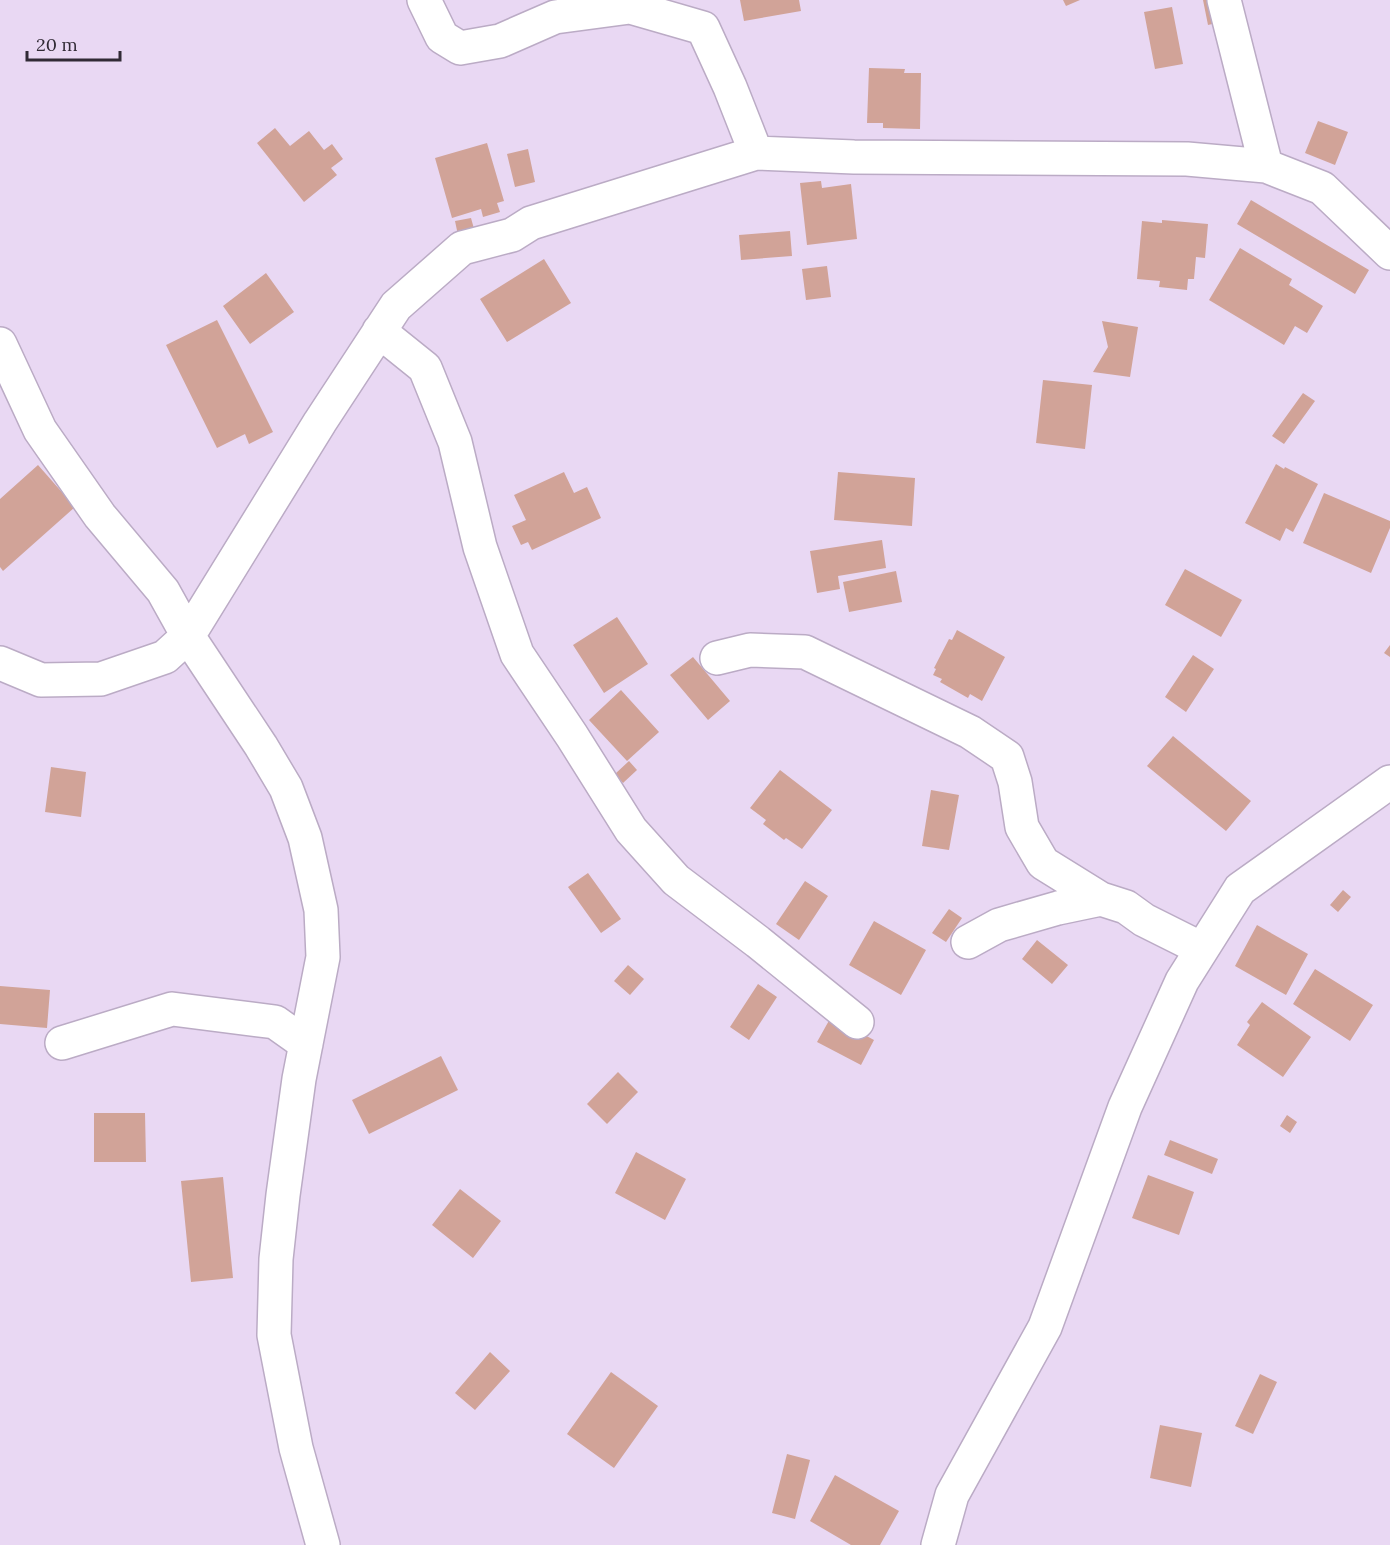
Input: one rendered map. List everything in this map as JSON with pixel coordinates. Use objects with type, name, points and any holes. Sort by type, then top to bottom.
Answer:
[{"type":"street","points":[[424,0],[442,37],[460,48],[500,41],[555,16],[630,7],[703,28],[730,87],[756,153]]},
{"type":"street","points":[[1224,0],[1266,166]]},
{"type":"street","points":[[0,663],[41,680],[102,679],[165,657],[188,636],[320,422],[396,306],[462,248],[512,234],[531,223],[756,153],[854,157],[1187,159],[1266,166],[1322,188],[1390,253]]},
{"type":"street","points":[[379,331],[424,368],[455,442],[480,547],[517,654],[631,830],[676,880],[758,942],[857,1022]]},
{"type":"street","points":[[0,344],[40,430],[100,516],[163,591],[188,636],[281,780],[305,838],[321,910],[323,957],[306,1044],[283,1195],[276,1259],[274,1335],[296,1448],[323,1545]]},
{"type":"street","points":[[717,658],[750,650],[805,652],[970,732],[1007,757],[1015,782],[1022,827],[1043,863],[1101,899],[1126,908],[1144,920],[1202,949]]},
{"type":"street","points":[[938,1545],[952,1495],[987,1428],[1045,1327],[1125,1107],[1182,981],[1240,889],[1390,782]]},
{"type":"street","points":[[968,942],[999,924],[1101,899]]},
{"type":"street","points":[[62,1042],[172,1009],[275,1022],[306,1044]]},
{"type":"building","points":[[740,0],[799,0],[801,11],[744,21]]},
{"type":"building","points":[[1063,0],[1080,0],[1066,6]]},
{"type":"building","points":[[1203,0],[1220,0],[1225,21],[1208,25]]},
{"type":"building","points":[[1172,7],[1183,64],[1155,69],[1144,12]]},
{"type":"building","points":[[869,68],[905,69],[904,73],[921,73],[920,129],[883,128],[883,123],[867,123]]},
{"type":"building","points":[[1318,121],[1348,132],[1335,165],[1305,153]]},
{"type":"building","points":[[275,128],[290,146],[309,131],[324,150],[332,144],[343,159],[331,168],[337,175],[304,202],[257,143]]},
{"type":"building","points":[[487,143],[504,201],[497,203],[500,212],[483,217],[481,209],[452,218],[435,158]]},
{"type":"building","points":[[528,149],[535,182],[515,187],[507,154]]},
{"type":"building","points":[[821,181],[822,188],[851,184],[857,239],[807,245],[800,183]]},
{"type":"building","points":[[1251,200],[1369,270],[1355,294],[1237,224]]},
{"type":"building","points":[[471,218],[476,236],[459,240],[455,221]]},
{"type":"building","points":[[1162,220],[1208,224],[1205,258],[1196,257],[1194,279],[1188,279],[1187,290],[1159,287],[1160,281],[1137,279],[1142,221],[1162,223]]},
{"type":"building","points":[[790,231],[792,256],[741,260],[739,235]]},
{"type":"building","points":[[1240,248],[1292,279],[1289,285],[1323,306],[1307,333],[1295,326],[1284,345],[1209,300]]},
{"type":"building","points":[[544,259],[571,303],[507,342],[480,299]]},
{"type":"building","points":[[827,266],[831,297],[806,300],[802,269]]},
{"type":"building","points":[[266,273],[294,312],[250,344],[223,306]]},
{"type":"building","points":[[217,320],[273,432],[249,444],[245,434],[217,448],[166,345]]},
{"type":"building","points":[[1102,321],[1138,327],[1130,377],[1093,372],[1108,347]]},
{"type":"building","points":[[1043,380],[1092,385],[1085,449],[1036,443]]},
{"type":"building","points":[[1303,393],[1315,401],[1284,444],[1272,436]]},
{"type":"building","points":[[1276,464],[1318,484],[1293,532],[1286,528],[1280,541],[1245,523]]},
{"type":"building","points":[[38,465],[75,507],[3,571],[0,567],[0,499]]},
{"type":"building","points":[[564,472],[574,493],[587,487],[601,518],[532,550],[528,542],[521,545],[512,526],[526,520],[514,495]]},
{"type":"building","points":[[838,472],[915,478],[912,526],[834,520]]},
{"type":"building","points":[[1324,493],[1390,521],[1390,528],[1371,573],[1303,543]]},
{"type":"building","points":[[882,540],[886,568],[838,576],[840,589],[817,593],[810,551]]},
{"type":"building","points":[[1185,569],[1242,600],[1221,637],[1165,605]]},
{"type":"building","points":[[896,571],[902,602],[849,612],[843,582]]},
{"type":"building","points":[[617,617],[648,664],[604,693],[573,645]]},
{"type":"building","points":[[957,630],[1005,657],[982,701],[970,694],[968,698],[940,682],[942,679],[933,675],[936,669],[934,668],[949,639],[952,640]]},
{"type":"building","points":[[1390,645],[1390,657],[1384,653]]},
{"type":"building","points":[[1193,655],[1214,669],[1186,712],[1165,697]]},
{"type":"building","points":[[693,657],[730,701],[708,720],[670,675]]},
{"type":"building","points":[[621,690],[659,732],[627,761],[589,720]]},
{"type":"building","points":[[1173,736],[1251,801],[1226,831],[1147,766]]},
{"type":"building","points":[[629,761],[637,770],[623,783],[615,774]]},
{"type":"building","points":[[51,767],[86,772],[81,817],[45,812]]},
{"type":"building","points":[[780,770],[832,810],[802,849],[786,838],[784,840],[763,824],[766,820],[750,808]]},
{"type":"building","points":[[931,790],[959,795],[949,850],[922,846]]},
{"type":"building","points":[[588,873],[621,919],[601,933],[568,887]]},
{"type":"building","points":[[805,881],[828,896],[799,940],[776,924]]},
{"type":"building","points":[[1343,890],[1351,897],[1338,912],[1330,905]]},
{"type":"building","points":[[949,909],[962,918],[946,942],[932,933]]},
{"type":"building","points":[[874,921],[926,950],[901,995],[849,965]]},
{"type":"building","points":[[1257,925],[1308,954],[1286,995],[1235,966]]},
{"type":"building","points":[[1037,940],[1068,965],[1052,984],[1022,959]]},
{"type":"building","points":[[628,965],[644,979],[630,995],[614,981]]},
{"type":"building","points":[[1315,969],[1373,1005],[1350,1041],[1293,1004]]},
{"type":"building","points":[[758,984],[777,997],[749,1040],[730,1027]]},
{"type":"building","points":[[0,986],[50,990],[47,1028],[0,1024]]},
{"type":"building","points":[[1262,1002],[1311,1037],[1283,1077],[1237,1045],[1250,1025],[1247,1022]]},
{"type":"building","points":[[831,1017],[874,1040],[861,1065],[817,1042]]},
{"type":"building","points":[[441,1056],[458,1090],[369,1134],[352,1100]]},
{"type":"building","points":[[618,1072],[638,1092],[607,1124],[587,1104]]},
{"type":"building","points":[[94,1113],[145,1113],[146,1162],[94,1162]]},
{"type":"building","points":[[1287,1115],[1297,1122],[1290,1133],[1280,1126]]},
{"type":"building","points":[[1170,1140],[1218,1159],[1212,1174],[1164,1155]]},
{"type":"building","points":[[636,1152],[686,1179],[665,1220],[615,1193]]},
{"type":"building","points":[[1148,1175],[1194,1192],[1179,1235],[1132,1218]]},
{"type":"building","points":[[223,1177],[233,1278],[191,1282],[181,1181]]},
{"type":"building","points":[[460,1189],[501,1221],[473,1258],[432,1225]]},
{"type":"building","points":[[490,1352],[510,1371],[475,1410],[455,1393]]},
{"type":"building","points":[[611,1372],[658,1406],[614,1468],[567,1434]]},
{"type":"building","points":[[1260,1374],[1277,1382],[1253,1434],[1235,1426]]},
{"type":"building","points":[[1160,1425],[1202,1433],[1191,1487],[1150,1478]]},
{"type":"building","points":[[787,1454],[810,1460],[795,1519],[772,1513]]},
{"type":"building","points":[[835,1475],[899,1511],[880,1545],[851,1545],[810,1521]]}]
